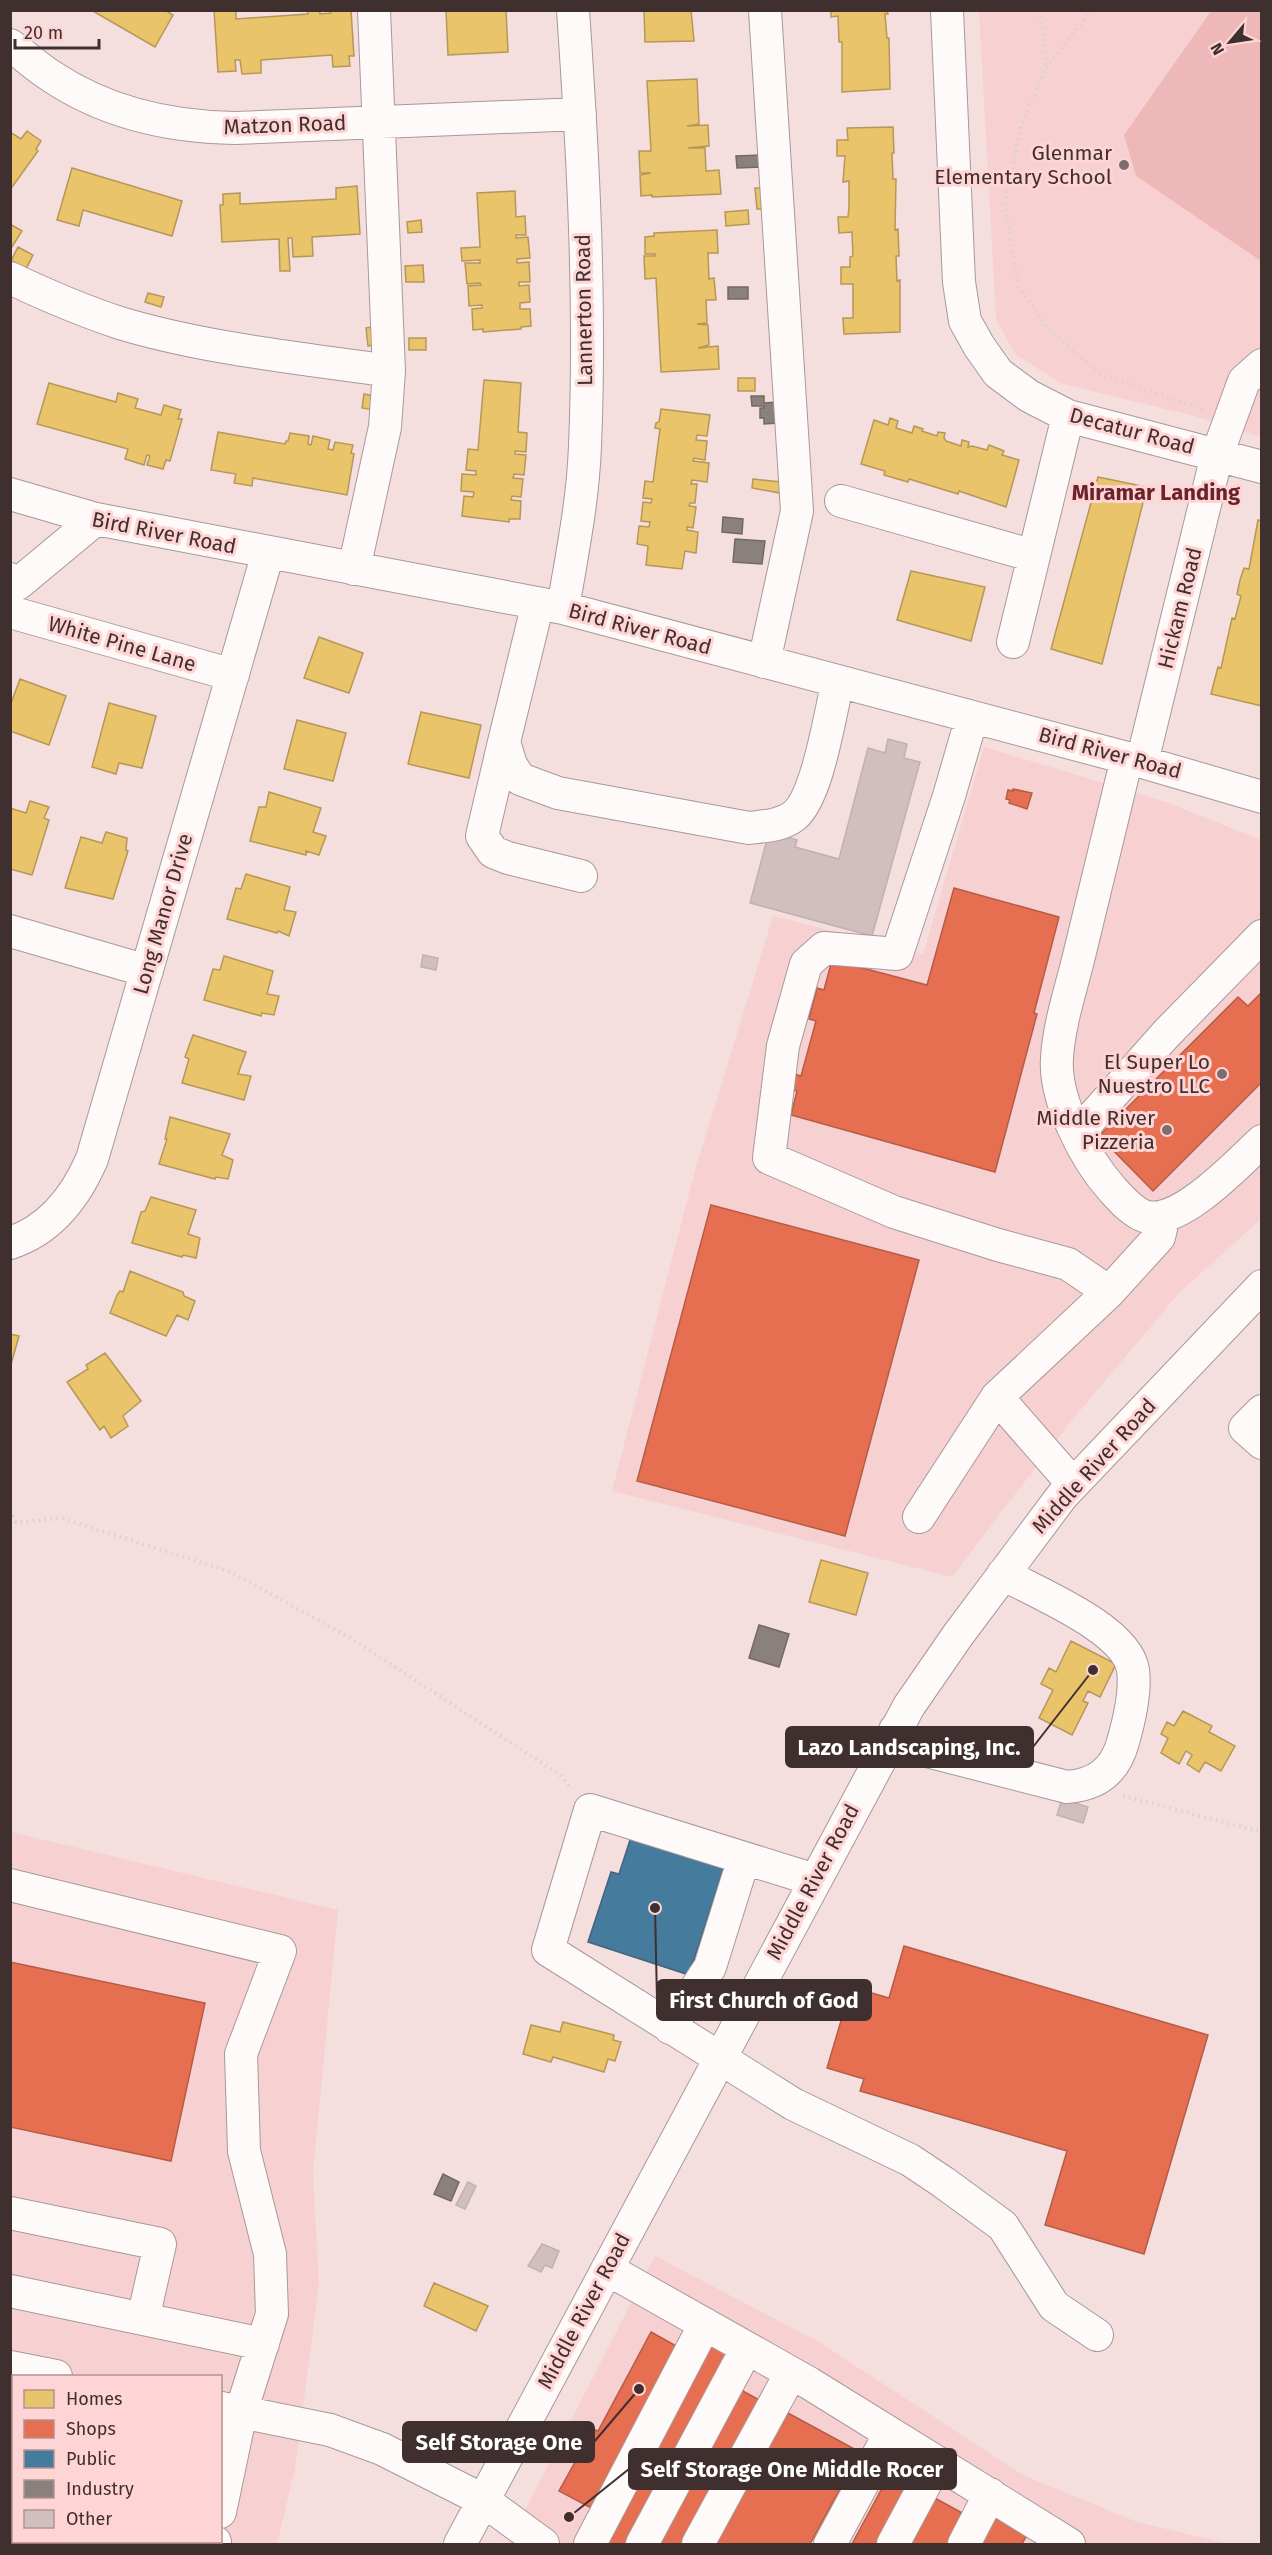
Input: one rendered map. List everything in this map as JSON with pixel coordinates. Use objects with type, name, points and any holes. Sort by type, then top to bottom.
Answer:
[{"type":"street","points":[[354,569],[385,427],[389,371],[374,10]]},
{"type":"street","name":"Lannerton Road","points":[[573,10],[580,114],[586,327],[585,447],[579,514],[551,606],[504,742],[482,836],[493,852],[508,858],[581,876]]},
{"type":"street","points":[[764,662],[797,511],[765,10]]},
{"type":"street","name":"Decatur Road","points":[[947,10],[959,282],[965,321],[998,373],[1029,396],[1068,416],[1262,467]]},
{"type":"street","name":"Matzon Road","points":[[10,45],[51,77],[98,102],[159,121],[197,127],[235,128],[580,114]]},
{"type":"street","points":[[10,278],[120,323],[253,350],[389,371]]},
{"type":"street","name":"Hickam Road","points":[[1164,1216],[1146,1217],[1125,1203],[1102,1178],[1072,1126],[1061,1093],[1057,1059],[1217,455],[1244,381],[1262,365]]},
{"type":"street","points":[[1013,642],[1068,416]]},
{"type":"street","name":"Bird River Road","points":[[10,494],[96,519],[551,606],[1135,760],[1262,797]]},
{"type":"street","points":[[841,501],[1034,556]]},
{"type":"street","points":[[10,579],[19,583],[96,519]]},
{"type":"street","name":"Long Manor Drive","points":[[10,1244],[45,1225],[66,1205],[83,1181],[92,1159],[268,553]]},
{"type":"street","name":"White Pine Lane","points":[[10,612],[233,675]]},
{"type":"street","points":[[504,742],[511,765],[520,779],[558,793],[749,828],[772,826],[792,818],[804,807],[812,789],[838,681]]},
{"type":"street","points":[[972,717],[949,796],[897,954],[824,948],[806,964],[783,1046],[769,1158],[894,1212],[998,1245],[1068,1264],[1109,1292]]},
{"type":"street","points":[[10,931],[147,971]]},
{"type":"street","points":[[1080,1140],[1095,1113],[1166,1034],[1262,936]]},
{"type":"street","points":[[919,1517],[997,1397],[1109,1292],[1159,1237],[1164,1216],[1199,1197],[1262,1141]]},
{"type":"street","name":"Middle River Road","points":[[460,2544],[895,1730],[939,1662],[1073,1484],[1259,1294]]},
{"type":"street","points":[[997,1397],[1073,1484]]},
{"type":"street","points":[[1262,1411],[1245,1428],[1262,1443]]},
{"type":"street","points":[[895,1730],[923,1750],[1067,1787],[1084,1786],[1108,1771],[1119,1756],[1127,1729],[1133,1688],[1133,1668],[1120,1644],[1106,1630],[1003,1574]]},
{"type":"street","points":[[815,1880],[590,1810],[548,1950],[793,2104],[910,2160],[944,2182],[1003,2226],[1054,2306],[1097,2335]]},
{"type":"street","points":[[670,2028],[710,1967],[744,1858]]},
{"type":"street","points":[[10,1885],[279,1951],[240,2054],[244,2151],[270,2254],[272,2314],[263,2344],[231,2410],[222,2493]]},
{"type":"street","points":[[10,2213],[160,2244],[143,2319]]},
{"type":"street","points":[[607,2269],[791,2373],[990,2494],[1049,2539]]},
{"type":"street","points":[[10,2291],[263,2344]]},
{"type":"street","points":[[590,2544],[705,2324]]},
{"type":"street","points":[[642,2544],[747,2348]]},
{"type":"street","points":[[10,2367],[51,2375]]},
{"type":"street","points":[[698,2544],[791,2373]]},
{"type":"street","points":[[231,2410],[330,2430],[382,2449],[483,2500],[543,2544]]},
{"type":"street","points":[[830,2544],[890,2433]]},
{"type":"street","points":[[893,2544],[937,2462]]},
{"type":"street","points":[[964,2544],[990,2494]]},
{"type":"path","points":[[1039,10],[1044,33],[1046,68]]},
{"type":"path","points":[[1092,10],[1046,68],[1021,125],[1005,203],[1018,286],[1050,330],[1100,374],[1209,412]]},
{"type":"path","points":[[10,1510],[16,1523]]},
{"type":"path","points":[[10,1527],[16,1523],[61,1518],[231,1572],[354,1640],[560,1775],[590,1810]]},
{"type":"path","points":[[1084,1786],[1262,1832]]},
{"type":"shaded area","name":"Glenmar Elementary School","points":[[979,11],[1261,11],[1261,437],[1194,416],[1060,383],[1015,354],[996,319]]},
{"type":"shaded area","points":[[1211,11],[1261,11],[1261,261],[1136,176],[1124,135]]},
{"type":"shaded area","points":[[984,747],[1166,802],[1261,840],[1261,1219],[1179,1293],[1068,1425],[952,1577],[612,1491],[694,1174],[773,916],[923,954]]},
{"type":"shaded area","points":[[11,1832],[338,1910],[313,2174],[319,2284],[295,2469],[277,2544],[11,2544]]},
{"type":"shaded area","points":[[655,2256],[819,2342],[1023,2475],[1137,2522],[1230,2544],[508,2544]]},
{"type":"building: Homes","points":[[91,10],[165,10],[173,15],[155,47]]},
{"type":"building: Homes","points":[[214,10],[236,10],[236,19],[308,14],[307,10],[320,10],[320,14],[331,13],[331,10],[351,10],[354,56],[349,56],[350,66],[333,67],[332,55],[261,60],[261,73],[242,74],[240,60],[235,60],[236,71],[218,72]]},
{"type":"building: Homes","points":[[446,10],[506,10],[508,52],[448,55]]},
{"type":"building: Homes","points":[[644,10],[691,10],[694,41],[645,42]]},
{"type":"building: Homes","points":[[831,10],[887,10],[888,14],[885,14],[887,38],[889,38],[890,89],[842,92],[842,42],[839,42],[838,16],[831,17]]},
{"type":"building: Homes","points":[[697,79],[699,124],[687,126],[708,125],[709,146],[688,148],[705,148],[706,171],[719,170],[721,194],[641,196],[640,175],[651,173],[640,173],[639,151],[651,151],[647,81]]},
{"type":"building: Homes","points":[[893,127],[894,153],[892,153],[893,179],[896,179],[895,230],[898,229],[899,256],[896,256],[897,281],[900,280],[900,332],[844,334],[843,318],[853,318],[853,284],[841,284],[841,267],[850,267],[850,257],[853,256],[852,232],[839,233],[838,217],[848,217],[849,181],[843,182],[845,156],[837,156],[837,140],[848,140],[847,128]]},
{"type":"building: Homes","points":[[27,131],[41,141],[36,149],[38,151],[10,190],[10,132],[21,139]]},
{"type":"building: Homes","points":[[72,168],[182,201],[172,236],[83,210],[79,226],[57,220]]},
{"type":"building: Homes","points":[[357,186],[360,234],[312,237],[313,256],[293,257],[292,238],[288,238],[290,271],[280,271],[279,239],[222,242],[220,205],[223,205],[223,194],[240,193],[240,204],[336,199],[336,188]]},
{"type":"building: Homes","points":[[755,188],[766,188],[768,209],[757,209]]},
{"type":"building: Homes","points":[[515,191],[516,217],[525,216],[526,235],[516,235],[516,238],[528,237],[530,258],[517,259],[517,263],[529,262],[530,282],[519,282],[519,286],[529,285],[530,302],[520,303],[520,309],[530,309],[531,326],[483,332],[483,329],[473,330],[472,309],[482,308],[482,305],[469,306],[468,286],[481,285],[480,283],[467,284],[465,263],[480,263],[480,260],[462,261],[461,248],[480,247],[477,193]]},
{"type":"building: Homes","points":[[748,210],[749,224],[726,226],[725,212]]},
{"type":"building: Homes","points":[[421,220],[422,232],[408,233],[407,222]]},
{"type":"building: Homes","points":[[10,224],[22,231],[10,250]]},
{"type":"building: Homes","points":[[717,230],[718,253],[708,253],[709,279],[714,278],[716,300],[706,300],[707,323],[697,324],[708,325],[709,345],[698,348],[718,346],[719,369],[661,372],[656,278],[645,279],[644,256],[655,256],[655,254],[645,254],[645,237],[654,236],[654,233]]},
{"type":"building: Homes","points":[[18,247],[33,255],[26,269],[11,261]]},
{"type":"building: Homes","points":[[423,265],[424,282],[406,282],[405,266]]},
{"type":"building: Homes","points":[[148,293],[164,297],[161,307],[145,302]]},
{"type":"building: Homes","points":[[380,326],[383,344],[368,346],[366,328]]},
{"type":"building: Homes","points":[[409,338],[426,338],[426,350],[409,350]]},
{"type":"building: Homes","points":[[738,378],[755,378],[755,391],[738,391]]},
{"type":"building: Homes","points":[[484,380],[521,383],[518,432],[527,433],[526,452],[515,451],[515,454],[526,455],[524,475],[514,474],[513,478],[523,479],[521,497],[512,496],[511,500],[521,501],[520,519],[509,519],[509,522],[462,516],[464,496],[473,497],[474,492],[461,491],[462,474],[476,475],[476,471],[466,470],[468,449],[478,450]]},
{"type":"building: Homes","points":[[49,383],[116,402],[118,393],[138,399],[135,408],[161,415],[164,405],[181,410],[178,419],[182,419],[170,461],[166,460],[163,469],[147,465],[150,456],[147,455],[144,465],[125,459],[128,449],[37,424]]},
{"type":"building: Homes","points":[[364,394],[376,396],[374,410],[362,408]]},
{"type":"building: Homes","points":[[661,409],[710,415],[707,436],[697,435],[696,440],[707,441],[705,460],[694,458],[693,461],[709,463],[707,482],[692,480],[691,484],[697,484],[695,503],[690,503],[689,506],[696,507],[693,528],[687,527],[687,530],[698,532],[696,553],[685,551],[682,569],[646,565],[648,546],[637,544],[639,526],[649,527],[650,522],[641,521],[643,502],[651,503],[652,499],[643,498],[645,481],[653,482],[660,429],[655,428],[656,423],[659,422]]},
{"type":"building: Homes","points":[[890,418],[898,421],[896,428],[912,433],[914,426],[937,436],[938,432],[945,433],[946,441],[961,446],[962,440],[969,442],[968,447],[987,450],[989,445],[1004,451],[1002,455],[1019,460],[1006,507],[959,491],[958,494],[909,479],[908,482],[884,475],[885,471],[861,464],[874,420],[888,425]]},
{"type":"building: Homes","points":[[218,432],[285,444],[290,433],[309,436],[308,444],[311,445],[313,436],[330,440],[328,449],[333,450],[335,442],[353,445],[351,453],[354,454],[347,495],[253,478],[252,486],[234,483],[236,474],[211,470]]},
{"type":"building: Homes","points":[[1098,477],[1147,487],[1102,664],[1051,649]]},
{"type":"building: Homes","points":[[753,479],[781,482],[780,493],[752,488]]},
{"type":"building: Homes","points":[[1258,520],[1262,521],[1262,706],[1211,694],[1218,667],[1221,668],[1232,618],[1235,619],[1241,596],[1237,594],[1240,580],[1244,568],[1249,569]]},
{"type":"building: Homes","points":[[911,571],[985,587],[971,641],[897,620]]},
{"type":"building: Homes","points":[[319,637],[363,653],[349,693],[304,678]]},
{"type":"building: Homes","points":[[20,679],[66,696],[49,745],[10,731],[10,706]]},
{"type":"building: Homes","points":[[109,703],[156,716],[142,768],[119,763],[116,774],[92,767]]},
{"type":"building: Homes","points":[[421,712],[481,725],[469,778],[408,764]]},
{"type":"building: Homes","points":[[297,720],[346,733],[333,781],[284,769]]},
{"type":"building: Homes","points":[[269,792],[321,808],[313,832],[326,836],[319,855],[306,851],[306,855],[250,841],[259,807],[266,807]]},
{"type":"building: Homes","points":[[30,801],[49,807],[44,818],[49,820],[32,875],[10,869],[10,808],[26,813]]},
{"type":"building: Homes","points":[[106,832],[127,838],[126,850],[128,851],[113,899],[65,888],[81,837],[102,843]]},
{"type":"building: Homes","points":[[246,874],[290,887],[284,910],[296,912],[289,936],[278,931],[277,933],[227,919],[236,888],[241,889]]},
{"type":"building: Homes","points":[[224,956],[273,971],[267,994],[279,996],[274,1015],[262,1013],[261,1016],[204,1000],[213,969],[220,970]]},
{"type":"building: Homes","points":[[193,1035],[246,1052],[238,1074],[251,1076],[244,1100],[182,1083],[189,1059],[185,1057]]},
{"type":"building: Homes","points":[[170,1117],[230,1134],[222,1155],[233,1160],[228,1179],[216,1177],[215,1179],[159,1164],[167,1139],[165,1139]]},
{"type":"building: Homes","points":[[151,1197],[196,1210],[188,1234],[200,1238],[196,1258],[183,1255],[182,1257],[132,1243],[141,1212],[145,1211]]},
{"type":"building: Homes","points":[[130,1271],[183,1292],[184,1296],[195,1301],[188,1320],[177,1315],[166,1336],[110,1313],[117,1295],[120,1291],[123,1292]]},
{"type":"building: Homes","points":[[10,1334],[19,1336],[10,1368]]},
{"type":"building: Homes","points":[[105,1353],[141,1401],[123,1416],[128,1426],[111,1438],[104,1426],[100,1430],[67,1382],[88,1369],[86,1365]]},
{"type":"building: Homes","points":[[821,1560],[868,1573],[856,1615],[809,1602]]},
{"type":"building: Homes","points":[[1071,1641],[1116,1664],[1100,1697],[1088,1691],[1083,1701],[1088,1703],[1072,1735],[1039,1718],[1053,1690],[1041,1684],[1049,1668],[1056,1672]]},
{"type":"building: Homes","points":[[1183,1711],[1212,1726],[1209,1732],[1235,1746],[1221,1771],[1205,1762],[1199,1772],[1187,1764],[1192,1755],[1186,1751],[1179,1764],[1161,1753],[1168,1738],[1161,1734],[1167,1722],[1174,1726]]},
{"type":"building: Homes","points":[[563,2022],[614,2035],[613,2040],[621,2042],[615,2061],[608,2059],[604,2072],[553,2057],[551,2062],[523,2054],[531,2025],[560,2032]]},
{"type":"building: Homes","points":[[434,2283],[488,2306],[476,2331],[424,2306]]},
{"type":"building: Shops","points":[[1013,789],[1032,793],[1027,809],[1009,803],[1010,800],[1006,799],[1008,790],[1013,791]]},
{"type":"building: Shops","points":[[954,888],[1059,917],[1034,1013],[1037,1014],[995,1172],[791,1115],[797,1091],[790,1090],[794,1074],[801,1076],[816,1021],[809,1019],[817,988],[824,990],[832,960],[927,985]]},
{"type":"building: Shops","points":[[1262,992],[1262,1082],[1153,1191],[1099,1136],[1238,997],[1248,1006]]},
{"type":"building: Shops","points":[[711,1205],[919,1260],[845,1536],[637,1481]]},
{"type":"building: Shops","points":[[904,1946],[1208,2035],[1144,2254],[1045,2225],[1067,2151],[860,2091],[864,2079],[827,2068],[851,1987],[889,1998]]},
{"type":"building: Shops","points":[[10,1962],[205,2003],[171,2161],[10,2127]]},
{"type":"building: Shops","points":[[651,2332],[680,2348],[593,2509],[559,2491],[589,2437],[591,2438],[595,2430],[598,2431]]},
{"type":"building: Shops","points":[[713,2339],[735,2350],[632,2544],[603,2544]]},
{"type":"building: Shops","points":[[741,2390],[763,2402],[687,2544],[658,2544]]},
{"type":"building: Shops","points":[[786,2412],[860,2452],[810,2544],[715,2544]]},
{"type":"building: Shops","points":[[901,2453],[924,2465],[881,2544],[852,2544]]},
{"type":"building: Shops","points":[[933,2497],[966,2515],[950,2544],[907,2544]]},
{"type":"building: Shops","points":[[10,2498],[12,2498],[12,2543],[161,2543],[161,2544],[10,2544]]},
{"type":"building: Shops","points":[[994,2515],[1028,2533],[1022,2544],[979,2544]]},
{"type":"building: Public","points":[[632,1834],[724,1867],[689,1975],[588,1942],[611,1872],[619,1874]]},
{"type":"building: Industry","points":[[762,155],[762,167],[737,168],[736,156]]},
{"type":"building: Industry","points":[[728,287],[748,287],[748,299],[728,299]]},
{"type":"building: Industry","points":[[751,396],[764,396],[764,403],[777,402],[778,423],[764,424],[764,418],[760,418],[760,408],[764,406],[752,406]]},
{"type":"building: Industry","points":[[723,517],[743,519],[742,534],[722,532]]},
{"type":"building: Industry","points":[[735,539],[765,541],[762,564],[733,562]]},
{"type":"building: Industry","points":[[759,1625],[789,1634],[779,1667],[749,1658]]},
{"type":"building: Industry","points":[[443,2174],[459,2182],[451,2201],[434,2194]]},
{"type":"building: Other","points":[[888,739],[907,744],[904,758],[920,762],[872,936],[750,903],[769,832],[797,840],[795,847],[839,859],[868,748],[885,753]]},
{"type":"building: Other","points":[[423,955],[438,958],[436,970],[421,967]]},
{"type":"building: Other","points":[[1062,1799],[1088,1807],[1083,1823],[1057,1815]]},
{"type":"building: Other","points":[[468,2182],[476,2186],[465,2209],[456,2205]]},
{"type":"building: Other","points":[[542,2244],[559,2251],[552,2268],[545,2265],[541,2272],[528,2266]]},
{"type":"place","name":"Glenmar Elementary School","points":[[1124,165]]},
{"type":"place","name":"El Super Lo Nuestro LLC","points":[[1222,1074]]},
{"type":"place","name":"Middle River Pizzeria","points":[[1167,1130]]},
{"type":"place","name":"Lazo Landscaping, Inc.","points":[[1093,1670]]},
{"type":"place","name":"First Church of God","points":[[655,1908]]},
{"type":"place","name":"Self Storage One","points":[[639,2389]]},
{"type":"place","name":"Self Storage One Middle Rocer","points":[[569,2517]]},
{"type":"district","name":"Miramar Landing","points":[[1156,492]]}]
